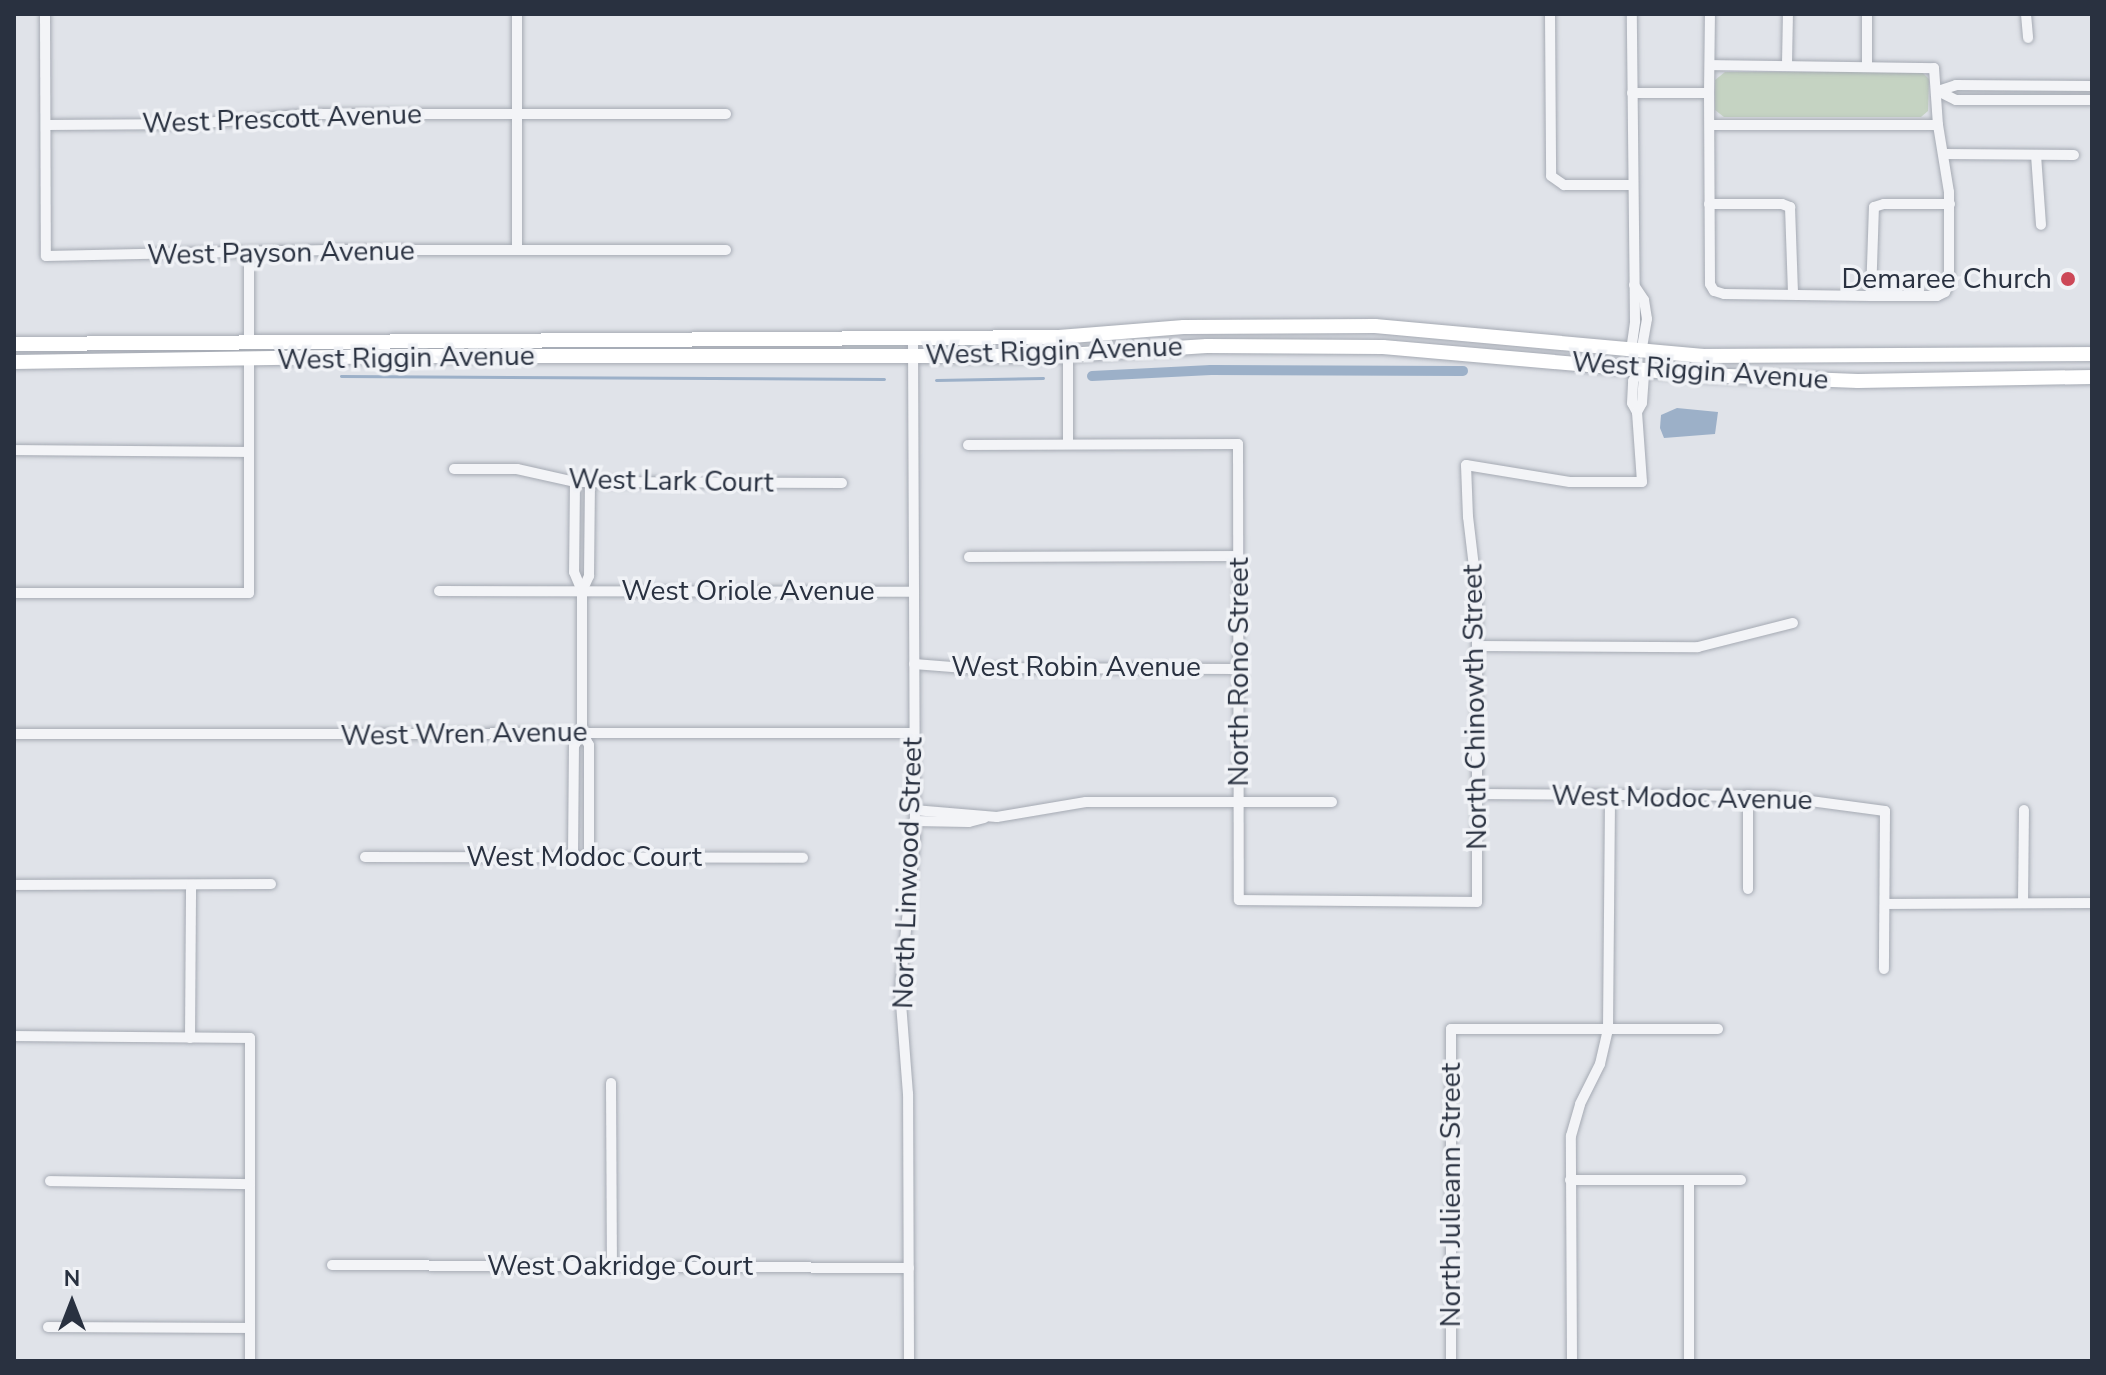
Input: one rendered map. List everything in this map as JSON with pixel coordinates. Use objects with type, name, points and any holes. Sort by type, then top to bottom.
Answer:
[{"type":"main road","name":"West Riggin Avenue","points":[[14,344],[385,339],[1059,337],[1184,327],[1375,326],[1520,337],[1636,352],[1768,357],[2092,354]]},
{"type":"main road","points":[[249,360],[266,348],[368,346],[385,339]]},
{"type":"main road","points":[[103,363],[131,354],[239,349],[249,340]]},
{"type":"main road","name":"West Riggin Avenue","points":[[14,362],[414,356],[1068,356],[1207,346],[1383,347],[1505,355],[1642,372],[1858,381],[2092,377]]},
{"type":"main road","points":[[1505,355],[1533,350],[1632,357],[1636,352]]},
{"type":"main road","points":[[1642,372],[1654,363],[1741,365],[1768,357]]},
{"type":"street","points":[[45,14],[46,125]]},
{"type":"street","points":[[517,14],[517,250]]},
{"type":"street","points":[[1550,14],[1550,171],[1553,181],[1564,185],[1631,185]]},
{"type":"street","points":[[1632,14],[1633,283],[1640,310],[1636,352]]},
{"type":"street","points":[[1710,14],[1709,93],[1710,284],[1714,291],[1724,294],[1871,296],[1937,296],[1945,292],[1949,283],[1950,204],[1938,125],[1934,68],[1710,65]]},
{"type":"street","points":[[1787,64],[1788,14]]},
{"type":"street","points":[[1867,14],[1867,65]]},
{"type":"street","points":[[2026,14],[2028,38]]},
{"type":"street","points":[[1938,91],[1956,85],[2092,86]]},
{"type":"street","points":[[2002,86],[2002,100]]},
{"type":"street","points":[[1938,91],[1956,100],[2092,100]]},
{"type":"street","points":[[1632,93],[1709,93]]},
{"type":"street","name":"West Prescott Avenue","points":[[46,125],[192,124],[311,114],[726,114]]},
{"type":"street","name":"West Payson Avenue","points":[[46,125],[46,256],[249,255],[328,250],[726,250]]},
{"type":"street","points":[[1710,125],[1938,125]]},
{"type":"street","points":[[1944,154],[2074,155]]},
{"type":"street","points":[[2036,155],[2041,225]]},
{"type":"street","points":[[1709,204],[1790,207],[1793,294]]},
{"type":"street","points":[[1871,296],[1871,216],[1874,207],[1884,204],[1950,204]]},
{"type":"street","points":[[249,255],[249,340]]},
{"type":"street","name":"North Linwood Street","points":[[909,1361],[908,1094],[900,991],[913,875],[913,338]]},
{"type":"street","points":[[968,445],[1068,444],[1068,356]]},
{"type":"street","points":[[14,593],[249,593],[249,360]]},
{"type":"street","name":"North Chinowth Street","points":[[1239,900],[1477,902],[1477,584],[1468,517],[1466,465],[1562,481],[1642,482],[1637,412],[1632,403],[1633,381],[1642,372]]},
{"type":"street","name":"North Rono Street","points":[[1068,444],[1238,444],[1239,900]]},
{"type":"street","points":[[14,450],[249,452]]},
{"type":"street","name":"West Lark Court","points":[[454,469],[517,469],[575,482],[842,483]]},
{"type":"street","points":[[575,482],[574,572],[582,591],[582,732],[589,745],[589,857]]},
{"type":"street","points":[[582,591],[589,576],[590,482]]},
{"type":"street","points":[[969,557],[1238,556]]},
{"type":"street","name":"West Oriole Avenue","points":[[439,591],[914,592]]},
{"type":"street","points":[[1477,646],[1698,647],[1793,623]]},
{"type":"street","name":"West Robin Avenue","points":[[914,664],[965,668],[1238,669]]},
{"type":"street","points":[[573,857],[574,746],[582,732]]},
{"type":"street","name":"West Wren Avenue","points":[[14,734],[914,733]]},
{"type":"street","name":"West Modoc Avenue","points":[[1477,794],[1748,795],[1825,801],[1885,811],[1885,904]]},
{"type":"street","points":[[1572,1361],[1570,1180],[1575,1119],[1600,1064],[1608,1029],[1610,795]]},
{"type":"street","points":[[1748,795],[1748,889]]},
{"type":"street","points":[[914,816],[969,822],[990,816],[1019,815],[1074,802],[1332,802]]},
{"type":"street","points":[[2023,903],[2024,810]]},
{"type":"street","name":"West Modoc Court","points":[[365,857],[803,858]]},
{"type":"street","points":[[14,885],[271,884]]},
{"type":"street","points":[[190,1038],[191,885]]},
{"type":"street","points":[[1884,969],[1885,904],[2092,903]]},
{"type":"street","name":"North Julieann Street","points":[[1451,1361],[1451,1029],[1608,1029]]},
{"type":"street","points":[[1608,1029],[1718,1029]]},
{"type":"street","points":[[14,1036],[250,1038],[250,1361]]},
{"type":"street","points":[[611,1083],[612,1266]]},
{"type":"street","points":[[1570,1180],[1741,1180]]},
{"type":"street","points":[[1689,1180],[1689,1361]]},
{"type":"street","points":[[50,1181],[250,1184]]},
{"type":"street","name":"West Oakridge Court","points":[[332,1265],[909,1268]]},
{"type":"street","points":[[48,1327],[250,1328]]},
{"type":"green space","points":[[1725,72],[1922,72],[1929,79],[1928,111],[1921,117],[1724,117],[1715,110],[1715,80]]},
{"type":"water","points":[[1677,408],[1718,412],[1715,434],[1664,438],[1660,428],[1661,415]]},
{"type":"waterway","points":[[1092,376],[1211,370],[1463,371]]},
{"type":"waterway","points":[[341,376],[884,379]]},
{"type":"waterway","points":[[936,380],[1043,378]]},
{"type":"place","name":"Demaree Church","points":[[2068,279]]}]
